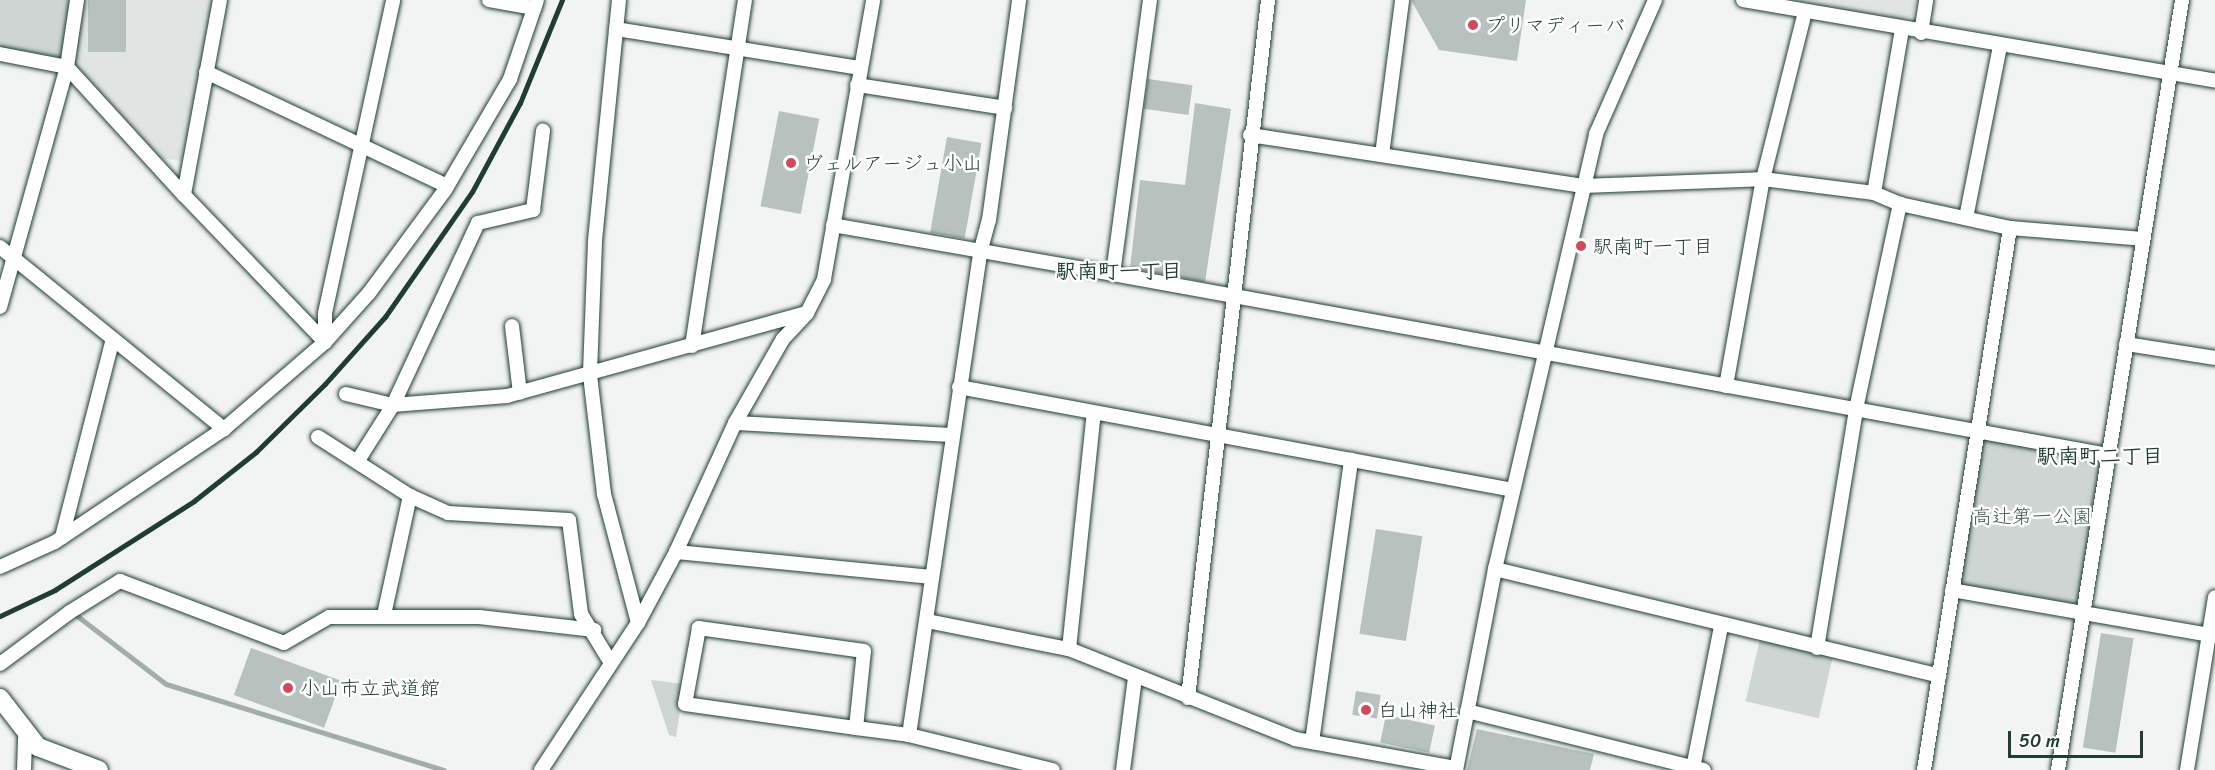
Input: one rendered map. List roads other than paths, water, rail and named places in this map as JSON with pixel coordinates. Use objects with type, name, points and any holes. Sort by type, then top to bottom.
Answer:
[{"type":"street","points":[[0,307],[67,68],[76,0]]},
{"type":"street","points":[[184,195],[220,0]]},
{"type":"street","points":[[325,342],[325,313],[393,0]]},
{"type":"street","points":[[0,567],[62,537],[224,429],[325,342],[369,293],[447,186],[510,79],[536,4],[491,0]]},
{"type":"street","points":[[620,0],[595,242],[590,375],[604,494],[638,623]]},
{"type":"street","points":[[692,346],[745,0]]},
{"type":"street","points":[[541,770],[638,623],[676,552],[735,423],[783,339],[807,313],[824,279],[873,0]]},
{"type":"street","points":[[909,735],[959,387],[980,253],[989,220],[1019,0]]},
{"type":"street","points":[[1113,274],[1150,0]]},
{"type":"street","points":[[1188,698],[1236,297],[1250,135],[1268,0]]},
{"type":"street","points":[[1382,155],[1402,0]]},
{"type":"street","points":[[927,621],[1069,650],[1188,698],[1312,742],[1456,769],[1495,569],[1547,353],[1583,186],[1614,87],[1654,0]]},
{"type":"street","points":[[1743,0],[1902,30],[2215,81]]},
{"type":"street","points":[[1921,33],[1926,0]]},
{"type":"street","points":[[2058,770],[2182,0]]},
{"type":"street","points":[[1726,386],[1763,179],[1805,12]]},
{"type":"street","points":[[616,29],[860,68]]},
{"type":"street","points":[[1874,193],[1902,30]]},
{"type":"street","points":[[1966,218],[2000,46]]},
{"type":"street","points":[[0,54],[67,68],[184,195],[325,342]]},
{"type":"street","points":[[206,72],[447,186]]},
{"type":"street","points":[[857,85],[1005,108]]},
{"type":"street","points":[[357,462],[393,405],[478,223],[533,210],[543,131]]},
{"type":"street","points":[[1250,135],[1583,186],[1763,179],[1874,193],[1900,204],[2010,228],[2143,239]]},
{"type":"street","points":[[1818,648],[1856,409],[1900,204]]},
{"type":"street","points":[[833,225],[1856,409],[1979,434],[2108,455]]},
{"type":"street","points":[[1924,770],[2010,228]]},
{"type":"street","points":[[0,247],[224,429]]},
{"type":"street","points":[[346,394],[393,405],[435,404],[520,393],[807,313]]},
{"type":"street","points":[[512,326],[520,393]]},
{"type":"street","points":[[62,537],[113,339]]},
{"type":"street","points":[[2126,344],[2215,358]]},
{"type":"street","points":[[959,387],[1513,490]]},
{"type":"street","points":[[1069,650],[1094,412]]},
{"type":"street","points":[[735,423],[952,435]]},
{"type":"street","points":[[318,437],[410,496],[448,513],[569,520],[581,614],[594,630],[611,663]]},
{"type":"street","points":[[1312,742],[1351,460]]},
{"type":"street","points":[[384,615],[410,496]]},
{"type":"street","points":[[676,552],[930,577]]},
{"type":"street","points":[[1495,569],[1721,626],[1939,676]]},
{"type":"street","points":[[0,664],[63,617],[120,581],[284,644],[329,617],[384,615],[479,617],[594,630]]},
{"type":"street","points":[[1952,590],[2212,635]]},
{"type":"street","points":[[2187,770],[2212,635],[2215,597]]},
{"type":"street","points":[[1467,711],[1699,769],[1721,626]]},
{"type":"street","points":[[856,728],[864,651],[699,628],[685,704],[856,728],[909,735],[1053,770]]},
{"type":"street","points":[[1123,770],[1135,677]]},
{"type":"street","points":[[0,698],[24,733],[38,747],[99,770]]},
{"type":"street","points":[[24,733],[24,770]]},
{"type":"waterway","points":[[72,612],[166,684],[444,770]]},
{"type":"railway","points":[[0,616],[55,590],[194,501],[256,452],[325,384],[385,317],[472,192],[520,103],[562,0]]},
{"type":"place","name":"プリマディーバ","points":[[1473,25]]},
{"type":"place","name":"ヴェルアージュ小山","points":[[791,163]]},
{"type":"place","name":"駅南町一丁目","points":[[1581,246]]},
{"type":"place","name":"小山市立武道館","points":[[288,688]]},
{"type":"place","name":"白山神社","points":[[1366,710]]},
{"type":"district","name":"駅南町一丁目","points":[[1119,271]]},
{"type":"district","name":"駅南町二丁目","points":[[2100,456]]},
{"type":"park label","name":"高辻第一公園","points":[[2032,516]]}]
